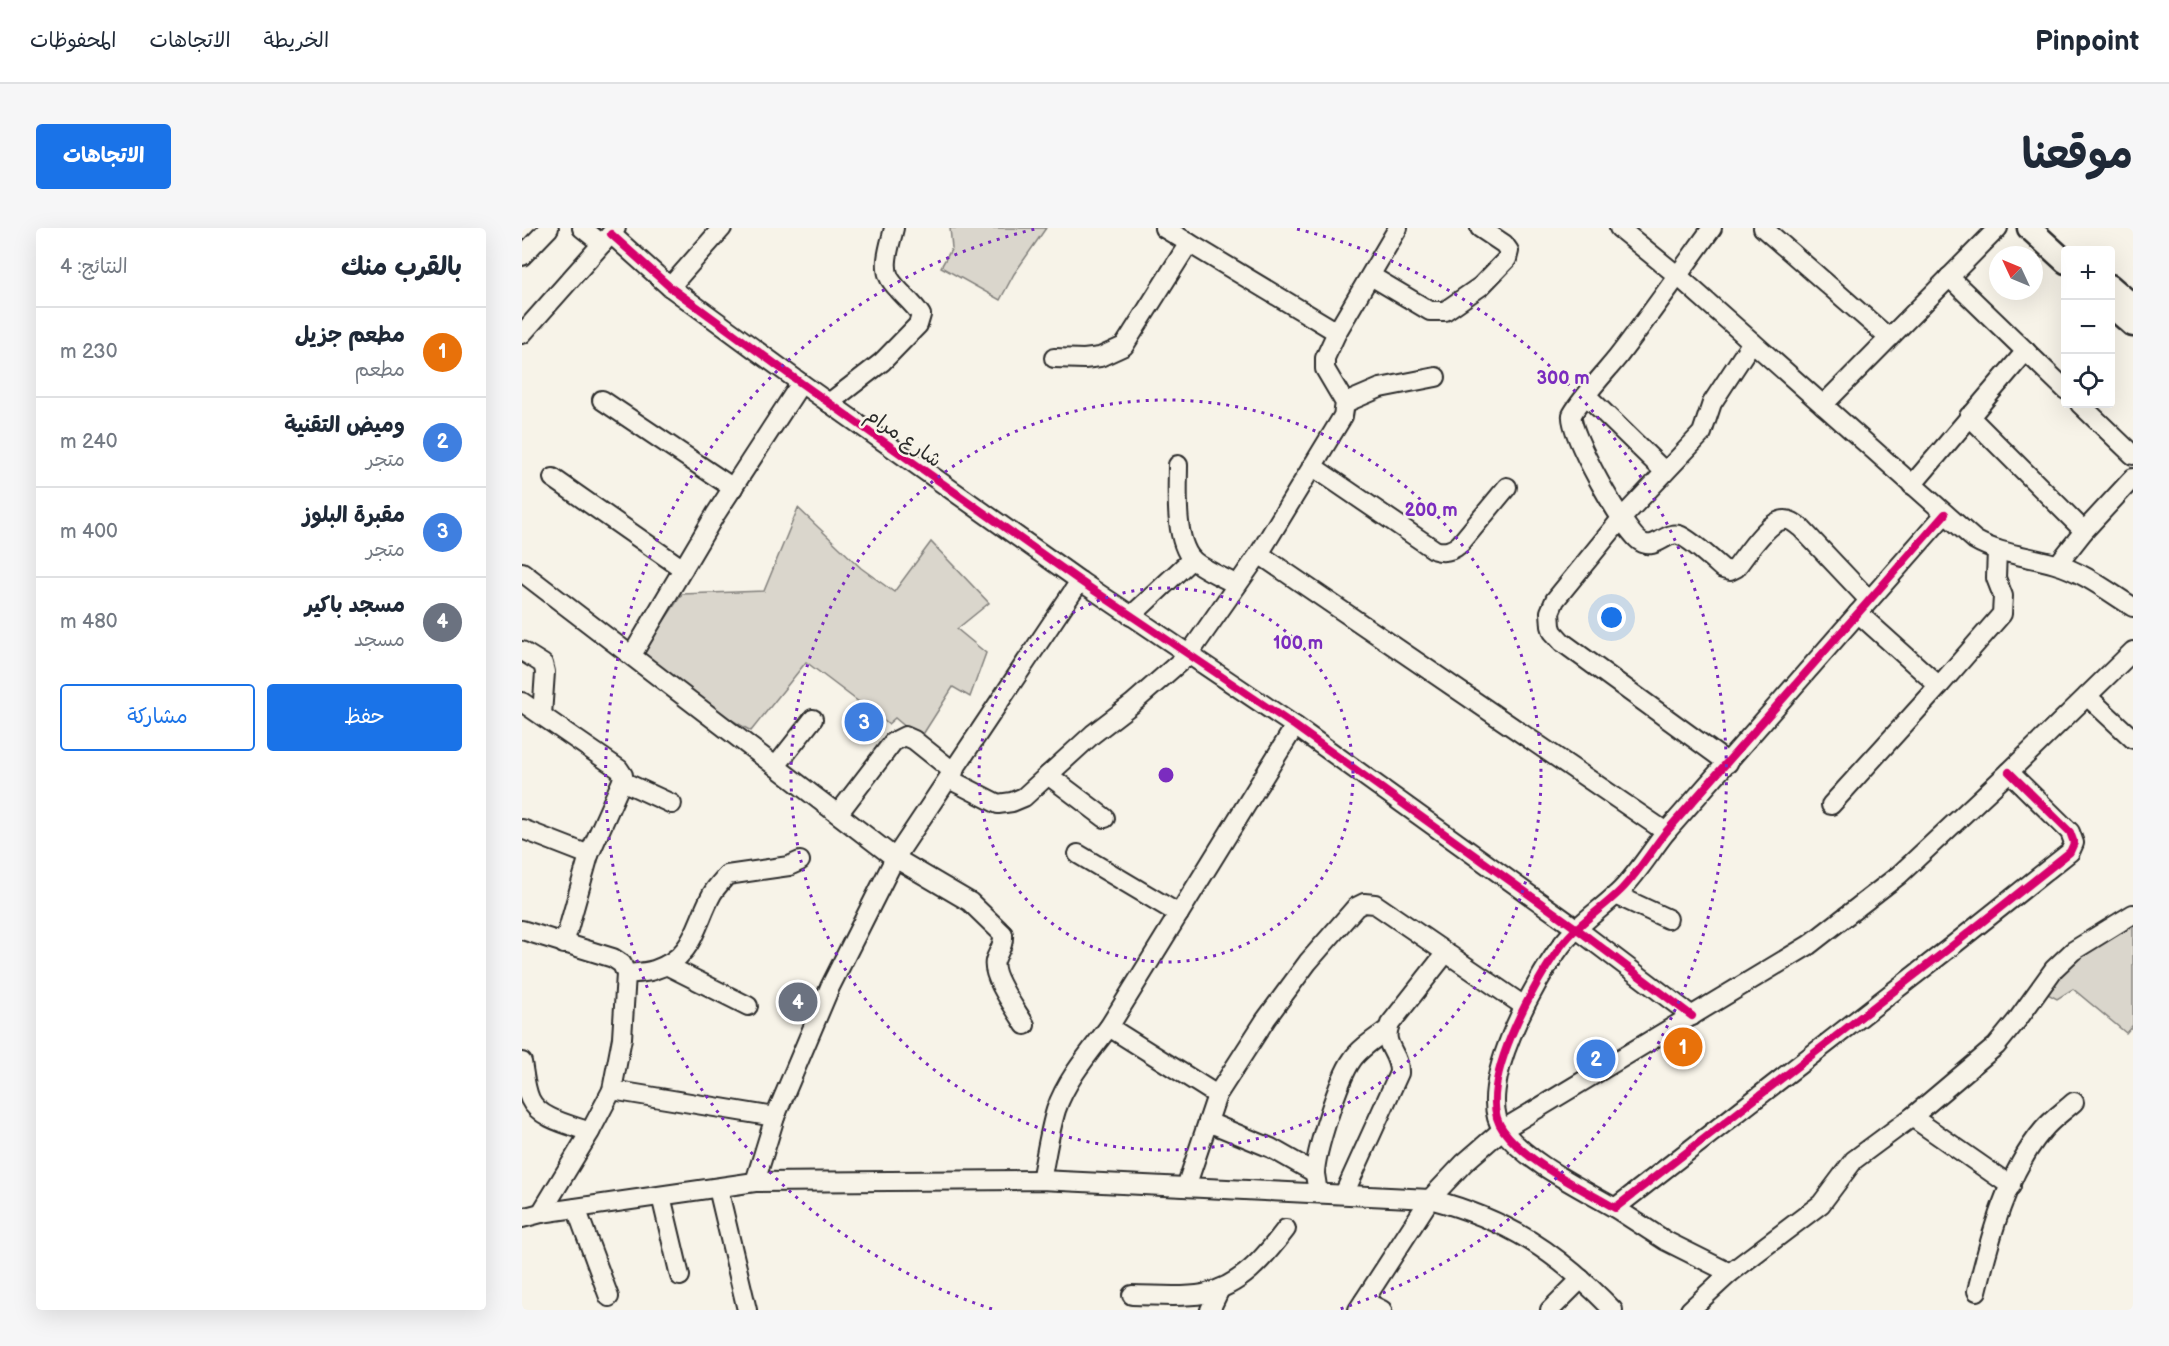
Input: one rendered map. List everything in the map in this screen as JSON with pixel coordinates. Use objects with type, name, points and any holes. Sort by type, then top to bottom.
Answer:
[{"type":"main road","points":[[2029,228],[2061,257]]},
{"type":"main road","points":[[2046,228],[2066,246]]},
{"type":"main road","points":[[2115,290],[2133,306]]},
{"type":"main road","points":[[2115,309],[2133,325]]},
{"type":"street","points":[[522,256],[549,228]]},
{"type":"street","name":"شارع مرام","points":[[582,228],[610,236],[669,287],[801,383],[1080,581],[1295,726],[1577,929],[1692,1016]]},
{"type":"street","points":[[669,287],[722,228]]},
{"type":"street","points":[[829,403],[882,362],[918,325],[921,315],[887,273],[894,228]]},
{"type":"street","points":[[1164,228],[1337,332]]},
{"type":"street","points":[[838,814],[893,742],[906,736],[914,740],[952,776],[998,804],[1024,797],[1093,734],[1132,704],[1189,654],[1259,554],[1343,416],[1345,404],[1325,369],[1325,358],[1337,332],[1398,228]]},
{"type":"street","points":[[1371,276],[1430,311],[1444,310],[1481,286],[1507,259],[1509,251],[1504,244],[1480,228]]},
{"type":"street","points":[[1619,228],[1678,276],[1975,540],[1997,550],[2058,564],[2090,580],[2133,608]]},
{"type":"street","points":[[1712,228],[1574,411],[1572,422],[1609,500],[1621,519],[1642,543],[1652,545],[1673,535],[1679,535],[1723,569],[1730,571],[1736,568],[1770,526],[1784,520],[1792,522],[1811,538],[1863,607],[1939,686]]},
{"type":"street","points":[[1763,228],[1889,338]]},
{"type":"street","points":[[1823,405],[1998,228]]},
{"type":"street","points":[[522,334],[610,236]]},
{"type":"street","points":[[1054,358],[1100,357],[1111,354],[1124,346],[1189,243]]},
{"type":"street","points":[[1949,277],[2061,385]]},
{"type":"street","points":[[1728,763],[1562,642],[1553,632],[1550,612],[1555,600],[1621,519],[1702,433],[1712,403],[1752,342]]},
{"type":"street","points":[[1912,485],[2026,351]]},
{"type":"street","points":[[1345,404],[1380,388],[1436,376]]},
{"type":"street","points":[[632,655],[733,488],[801,383]]},
{"type":"street","points":[[1587,396],[1664,471]]},
{"type":"street","points":[[602,400],[733,488]]},
{"type":"street","points":[[2084,408],[2133,454]]},
{"type":"street","points":[[1970,416],[2084,531]]},
{"type":"street","points":[[1178,465],[1179,521],[1185,547],[1192,559],[1237,585]]},
{"type":"street","points":[[1312,466],[1440,552],[1451,551],[1460,544],[1507,488]]},
{"type":"street","points":[[553,478],[683,570]]},
{"type":"street","points":[[2058,564],[2084,531],[2133,478]]},
{"type":"street","points":[[1730,1273],[1666,1241],[1552,1171],[1521,1149],[1502,1130],[1496,1117],[1494,1098],[1502,1063],[1524,1006],[1561,946],[1616,895],[1666,832],[1945,514]]},
{"type":"street","points":[[1831,805],[2002,614],[2003,596],[1996,578],[1997,550]]},
{"type":"street","points":[[1259,554],[1666,832]]},
{"type":"street","points":[[1131,616],[1192,559]]},
{"type":"street","points":[[523,575],[632,655],[895,858],[970,902],[1003,934],[1004,943],[994,963],[996,976],[1025,1025]]},
{"type":"street","points":[[755,1182],[775,1117],[830,987],[895,858],[952,776],[1080,581]]},
{"type":"street","points":[[522,651],[543,664],[545,672],[542,715]]},
{"type":"street","points":[[1382,1310],[1360,1305],[1430,1199],[1464,1163],[1502,1130],[1809,945],[1899,875],[2133,651]]},
{"type":"street","points":[[2087,696],[2133,738]]},
{"type":"street","points":[[523,706],[542,715],[619,769],[623,775],[589,855],[564,944]]},
{"type":"street","points":[[776,766],[813,719]]},
{"type":"street","points":[[1041,1180],[1056,1110],[1087,1056],[1110,1027],[1295,726]]},
{"type":"street","points":[[1615,1208],[2070,852],[2074,843],[2070,832],[2009,772]]},
{"type":"street","points":[[1048,775],[1106,818]]},
{"type":"street","points":[[622,781],[672,804]]},
{"type":"street","points":[[522,828],[589,855]]},
{"type":"street","points":[[1078,854],[1179,914]]},
{"type":"street","points":[[626,974],[652,971],[682,955],[692,940],[712,893],[727,875],[789,866],[800,861]]},
{"type":"street","points":[[1616,895],[1668,919]]},
{"type":"street","points":[[1186,1187],[1217,1095],[1266,1019],[1308,962],[1356,907],[1364,903],[1375,904],[1524,1006]]},
{"type":"street","points":[[1690,1310],[1730,1273],[1821,1204],[1854,1160],[1912,1117],[1996,1046],[2054,969],[2073,951],[2133,914]]},
{"type":"street","points":[[522,930],[613,958],[622,964],[626,974],[622,1038],[612,1090],[590,1132],[540,1213]]},
{"type":"street","points":[[1344,1194],[1399,1073],[1400,1063],[1387,1041],[1387,1030],[1445,954]]},
{"type":"street","points":[[666,965],[748,1006]]},
{"type":"street","points":[[1110,1027],[1217,1095]]},
{"type":"street","points":[[1318,1192],[1315,1173],[1326,1123],[1352,1060],[1387,1030]]},
{"type":"street","points":[[522,1062],[529,1098],[536,1109],[590,1132]]},
{"type":"street","points":[[612,1090],[775,1117]]},
{"type":"street","points":[[1977,1291],[1991,1236],[2025,1156],[2044,1129],[2074,1102]]},
{"type":"street","points":[[1912,1117],[2011,1186]]},
{"type":"street","points":[[1208,1122],[1271,1148],[1315,1173]]},
{"type":"street","points":[[522,1218],[540,1213],[755,1182],[1041,1180],[1430,1199],[1460,1208],[1521,1233],[1547,1250],[1613,1310]]},
{"type":"street","points":[[718,1188],[747,1310]]},
{"type":"street","points":[[660,1196],[680,1276]]},
{"type":"street","points":[[576,1208],[609,1297]]},
{"type":"street","points":[[1132,1295],[1201,1294],[1220,1289],[1248,1274],[1286,1229]]},
{"type":"street","points":[[1550,1310],[1581,1279]]},
{"type":"street","points":[[1210,1310],[1220,1289]]},
{"type":"shaded area","points":[[950,228],[1046,228],[1014,274],[1000,300],[941,267],[952,248]]},
{"type":"shaded area","points":[[798,508],[861,568],[894,592],[931,542],[989,603],[957,629],[986,653],[970,697],[953,687],[920,739],[895,718],[888,724],[806,662],[751,731],[709,707],[641,655],[682,594],[764,591]]},
{"type":"shaded area","points":[[2133,919],[2133,1025],[2126,1033],[2073,989],[2057,999],[2042,991],[2057,972]]},
{"type":"cycle path","points":[[611,234],[670,287],[801,383],[1080,581],[1295,726],[1577,929],[1692,1016]]},
{"type":"cycle path","points":[[1945,514],[1666,832],[1627,883],[1574,931],[1561,946],[1523,1009],[1501,1063],[1496,1089],[1496,1112],[1503,1130],[1525,1153],[1615,1208],[2070,852],[2074,843],[2070,832],[2009,772]]},
{"type":"place","name":"مقبرة البلوز","points":[[864,722]]},
{"type":"place","name":"مسجد باكير","points":[[798,1002]]},
{"type":"place","name":"مطعم جزيل","points":[[1683,1047]]},
{"type":"place","name":"وميض التقنية","points":[[1596,1059]]}]
